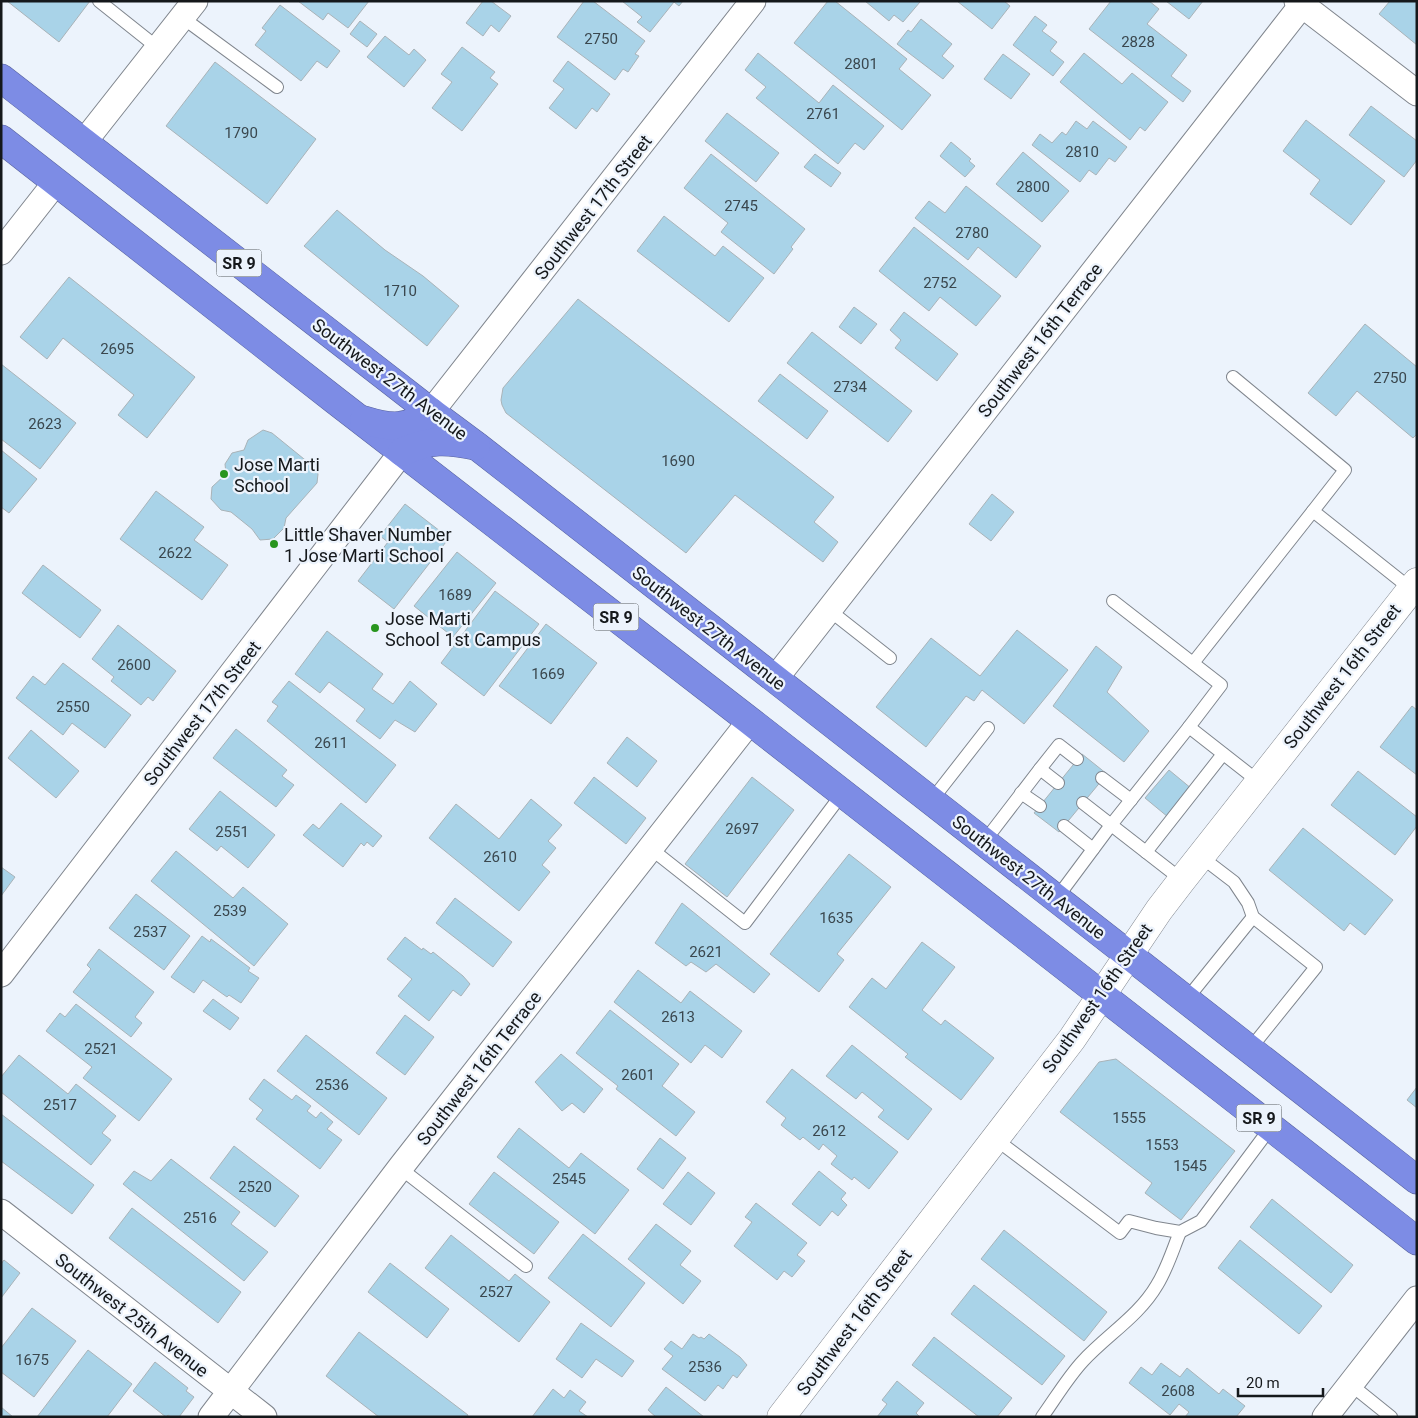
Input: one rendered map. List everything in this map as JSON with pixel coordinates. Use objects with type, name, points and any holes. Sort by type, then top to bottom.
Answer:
[{"type":"highway","name":"Southwest 27th Avenue","points":[[1,78],[478,446],[1417,1180]]},
{"type":"highway","name":"SR 9","points":[[1,139],[1417,1241]]},
{"type":"highway","points":[[360,419],[384,426],[403,425],[418,421],[432,412]]},
{"type":"highway","points":[[402,452],[417,445],[435,442],[452,441],[478,446]]},
{"type":"street","name":"Southwest 17th Street","points":[[432,412],[754,1]]},
{"type":"street","points":[[1301,2],[1417,94]]},
{"type":"street","name":"Southwest 16th Terrace","points":[[775,679],[1301,2]]},
{"type":"street","points":[[84,142],[189,10]]},
{"type":"street","points":[[1,252],[56,182]]},
{"type":"street","name":"Southwest 17th Street","points":[[1,974],[402,452]]},
{"type":"street","name":"Southwest 16th Street","points":[[781,1417],[1072,1039],[1159,910],[1200,856],[1414,586]]},
{"type":"street","name":"Southwest 16th Terrace","points":[[211,1417],[400,1168],[750,721]]},
{"type":"street","name":"Southwest 25th Avenue","points":[[1,1212],[264,1417]]},
{"type":"street","points":[[1325,1417],[1417,1299]]},
{"type":"lane","points":[[99,1],[158,48]]},
{"type":"lane","points":[[189,10],[277,87]]},
{"type":"lane","points":[[1193,663],[1346,470],[1232,377]]},
{"type":"lane","points":[[1313,511],[1414,586]]},
{"type":"lane","points":[[1056,899],[1111,825],[1221,685],[1114,601]]},
{"type":"lane","points":[[829,610],[890,658]]},
{"type":"lane","points":[[1188,727],[1258,782]]},
{"type":"lane","points":[[931,801],[988,728]]},
{"type":"lane","points":[[984,842],[1059,744],[1077,759]]},
{"type":"lane","points":[[1146,852],[1223,754]]},
{"type":"lane","points":[[1040,769],[1058,783]]},
{"type":"lane","points":[[1102,778],[1131,800]]},
{"type":"lane","points":[[1021,793],[1040,806]]},
{"type":"lane","points":[[650,848],[745,923],[842,794]]},
{"type":"lane","points":[[1083,803],[1182,880]]},
{"type":"lane","points":[[1064,826],[1093,849]]},
{"type":"lane","points":[[1200,856],[1234,882],[1248,903],[1253,917],[1316,967],[1250,1049]]},
{"type":"lane","points":[[1186,1000],[1253,917]]},
{"type":"lane","points":[[994,1138],[1120,1233],[1129,1221],[1180,1232],[1201,1221],[1271,1127]]},
{"type":"lane","points":[[400,1168],[526,1266]]},
{"type":"lane","points":[[1042,1417],[1082,1363],[1139,1308],[1157,1285],[1180,1232]]},
{"type":"lane","points":[[1350,1384],[1391,1417]]},
{"type":"building","points":[[7,1],[90,1],[59,42]]},
{"type":"building","points":[[298,1],[369,1],[348,28],[328,13],[323,20]]},
{"type":"building","points":[[483,1],[491,1],[511,16],[499,32],[491,25],[483,36],[466,23]]},
{"type":"building","points":[[584,1],[593,1],[645,41],[635,54],[639,56],[628,72],[623,69],[615,80],[557,37]]},
{"type":"building","points":[[622,1],[683,1],[679,6],[674,2],[650,32],[637,22],[642,17]]},
{"type":"building","points":[[828,1],[835,1],[907,59],[899,69],[931,95],[902,130],[794,43]]},
{"type":"building","points":[[865,1],[920,2],[903,22],[894,15],[889,21]]},
{"type":"building","points":[[957,1],[1004,1],[1010,6],[992,29]]},
{"type":"building","points":[[1111,1],[1149,1],[1159,9],[1147,24],[1187,55],[1171,76],[1191,91],[1183,102],[1089,29]]},
{"type":"building","points":[[1166,1],[1203,1],[1189,19]]},
{"type":"building","points":[[1390,1],[1417,1],[1417,45],[1379,14]]},
{"type":"building","points":[[280,5],[340,51],[327,68],[317,61],[301,81],[255,45],[266,31],[262,28]]},
{"type":"building","points":[[1035,16],[1047,25],[1042,31],[1057,42],[1050,51],[1064,62],[1053,76],[1013,45]]},
{"type":"building","points":[[921,19],[952,44],[942,56],[954,66],[943,79],[897,44],[908,30],[911,32]]},
{"type":"building","points":[[360,21],[377,34],[367,47],[350,34]]},
{"type":"building","points":[[385,36],[409,55],[414,49],[426,60],[404,87],[367,57]]},
{"type":"building","points":[[462,47],[495,72],[490,78],[498,84],[462,131],[432,108],[452,82],[441,74]]},
{"type":"building","points":[[758,53],[819,103],[833,85],[884,126],[864,150],[855,143],[838,164],[756,98],[766,87],[745,70]]},
{"type":"building","points":[[1084,53],[1122,84],[1132,73],[1168,102],[1145,131],[1140,127],[1130,140],[1060,82]]},
{"type":"building","points":[[1003,54],[1030,74],[1011,99],[984,79]]},
{"type":"building","points":[[568,61],[610,94],[597,112],[592,108],[576,129],[549,108],[564,89],[553,81]]},
{"type":"building","points":[[215,62],[316,139],[267,204],[166,126]]},
{"type":"building","points":[[1371,106],[1417,141],[1417,160],[1404,177],[1349,135]]},
{"type":"building","points":[[727,113],[779,153],[756,182],[705,141]]},
{"type":"building","points":[[1306,120],[1385,181],[1351,225],[1310,194],[1320,180],[1283,151]]},
{"type":"building","points":[[1076,121],[1087,129],[1093,121],[1127,147],[1115,162],[1109,158],[1096,175],[1089,170],[1080,182],[1032,145],[1040,134],[1052,143],[1062,132],[1066,135]]},
{"type":"building","points":[[951,142],[971,159],[969,161],[975,166],[965,177],[940,156]]},
{"type":"building","points":[[1023,152],[1069,191],[1042,222],[996,184]]},
{"type":"building","points":[[711,154],[805,229],[774,274],[721,232],[728,223],[684,188]]},
{"type":"building","points":[[815,154],[841,173],[831,187],[804,167]]},
{"type":"building","points":[[966,186],[1041,246],[1016,278],[978,247],[968,260],[915,218],[929,201],[945,213]]},
{"type":"building","points":[[337,210],[385,250],[423,276],[459,306],[427,346],[304,246]]},
{"type":"building","points":[[664,216],[715,256],[723,246],[764,278],[729,322],[637,251]]},
{"type":"building","points":[[914,227],[1001,296],[976,326],[940,297],[929,311],[879,271]]},
{"type":"building","points":[[69,277],[195,377],[147,438],[118,415],[134,395],[63,338],[47,359],[20,337]]},
{"type":"building","points":[[578,299],[834,497],[814,522],[838,542],[823,562],[735,495],[686,553],[506,413],[501,400],[503,388]]},
{"type":"building","points":[[854,307],[877,324],[861,344],[839,327]]},
{"type":"building","points":[[904,312],[958,354],[937,381],[895,348],[901,340],[890,330]]},
{"type":"building","points":[[1365,324],[1417,367],[1417,434],[1413,438],[1357,391],[1336,416],[1308,393]]},
{"type":"building","points":[[812,332],[912,411],[888,442],[787,363]]},
{"type":"building","points":[[1,364],[76,423],[40,469],[1,439]]},
{"type":"building","points":[[780,374],[828,411],[807,439],[758,401]]},
{"type":"building","points":[[263,430],[272,433],[314,465],[318,474],[317,483],[286,518],[284,528],[273,539],[260,540],[252,529],[231,512],[221,510],[211,499],[212,487],[226,474],[225,464],[232,453],[244,450],[248,440]]},
{"type":"building","points":[[1,450],[37,479],[9,513],[1,507]]},
{"type":"building","points":[[156,491],[204,527],[194,540],[228,565],[202,600],[120,539]]},
{"type":"building","points":[[992,494],[1014,512],[991,541],[969,524]]},
{"type":"building","points":[[405,504],[449,538],[394,609],[358,581],[388,542],[380,536]]},
{"type":"building","points":[[457,552],[496,583],[453,637],[414,606]]},
{"type":"building","points":[[43,565],[101,610],[80,638],[22,593]]},
{"type":"building","points":[[495,591],[539,624],[484,696],[441,663]]},
{"type":"building","points":[[546,624],[597,663],[551,724],[499,686]]},
{"type":"building","points":[[118,625],[176,671],[153,701],[148,697],[141,705],[111,681],[114,677],[92,659]]},
{"type":"building","points":[[1017,630],[1068,670],[1024,724],[982,690],[974,701],[966,696],[926,747],[876,707],[931,638],[980,676]]},
{"type":"building","points":[[327,631],[383,674],[372,689],[393,704],[410,681],[437,704],[415,732],[395,720],[380,739],[356,721],[365,709],[329,682],[320,693],[295,674]]},
{"type":"building","points":[[1096,646],[1122,667],[1107,692],[1149,731],[1124,762],[1053,706]]},
{"type":"building","points":[[63,663],[131,715],[105,748],[72,723],[63,735],[16,698],[33,676],[45,685]]},
{"type":"building","points":[[289,681],[396,765],[366,803],[267,721],[278,706],[272,702]]},
{"type":"building","points":[[1412,706],[1417,710],[1417,775],[1380,747]]},
{"type":"building","points":[[236,729],[287,770],[282,776],[294,785],[276,807],[213,758]]},
{"type":"building","points":[[31,730],[79,771],[56,798],[8,758]]},
{"type":"building","points":[[627,737],[657,761],[637,787],[607,763]]},
{"type":"building","points":[[1082,754],[1107,774],[1059,832],[1034,813]]},
{"type":"building","points":[[1169,770],[1192,789],[1168,817],[1145,798]]},
{"type":"building","points":[[1358,771],[1417,817],[1417,826],[1395,855],[1331,805]]},
{"type":"building","points":[[594,777],[646,818],[626,844],[574,803]]},
{"type":"building","points":[[752,777],[794,810],[727,897],[685,864]]},
{"type":"building","points":[[220,791],[275,835],[248,868],[221,846],[217,851],[189,829]]},
{"type":"building","points":[[531,799],[562,825],[548,841],[556,848],[542,865],[550,872],[519,911],[429,838],[456,804],[499,839]]},
{"type":"building","points":[[341,803],[382,836],[373,847],[367,842],[364,846],[361,843],[343,867],[303,835],[313,824],[319,829]]},
{"type":"building","points":[[1303,828],[1393,900],[1365,935],[1350,923],[1344,931],[1269,870]]},
{"type":"building","points":[[176,851],[233,898],[243,887],[288,924],[254,966],[151,881]]},
{"type":"building","points":[[849,854],[891,887],[837,954],[844,960],[819,992],[770,954]]},
{"type":"building","points":[[1,867],[15,877],[1,896]]},
{"type":"building","points":[[136,894],[190,936],[164,970],[109,928]]},
{"type":"building","points":[[455,898],[512,942],[493,967],[436,923]]},
{"type":"building","points":[[682,903],[770,974],[754,993],[716,964],[706,972],[691,962],[686,966],[655,943]]},
{"type":"building","points":[[202,936],[210,942],[211,939],[250,968],[248,971],[259,978],[241,1003],[229,995],[227,997],[203,980],[194,993],[171,977]]},
{"type":"building","points":[[405,937],[422,950],[423,948],[431,954],[433,952],[470,984],[461,996],[453,990],[429,1021],[398,996],[412,979],[387,959]]},
{"type":"building","points":[[922,942],[955,967],[922,1010],[941,1025],[945,1020],[994,1058],[961,1100],[905,1057],[908,1054],[849,1007],[872,978],[886,989]]},
{"type":"building","points":[[99,949],[154,992],[135,1017],[142,1023],[131,1037],[73,992],[91,969],[87,965]]},
{"type":"building","points":[[638,970],[681,1003],[690,991],[742,1031],[722,1058],[705,1045],[691,1063],[614,1002]]},
{"type":"building","points":[[213,999],[239,1018],[230,1030],[203,1011]]},
{"type":"building","points":[[76,1004],[172,1079],[139,1121],[83,1078],[92,1067],[46,1031],[60,1013],[65,1017]]},
{"type":"building","points":[[610,1010],[679,1064],[662,1086],[695,1112],[676,1136],[616,1089],[618,1086],[576,1053]]},
{"type":"building","points":[[405,1015],[434,1037],[405,1075],[376,1053]]},
{"type":"building","points":[[306,1035],[387,1098],[359,1135],[277,1071]]},
{"type":"building","points":[[852,1045],[932,1109],[908,1140],[878,1117],[884,1110],[862,1092],[856,1099],[826,1076]]},
{"type":"building","points":[[561,1054],[603,1089],[584,1113],[572,1103],[562,1111],[535,1082]]},
{"type":"building","points":[[19,1055],[68,1094],[76,1084],[116,1116],[102,1133],[111,1140],[91,1165],[1,1092],[1,1077]]},
{"type":"building","points":[[1116,1059],[1235,1151],[1181,1220],[1145,1193],[1152,1183],[1060,1112],[1099,1062]]},
{"type":"building","points":[[792,1069],[898,1152],[869,1189],[854,1177],[852,1180],[831,1164],[837,1156],[823,1144],[819,1150],[803,1137],[800,1140],[781,1125],[786,1118],[766,1102]]},
{"type":"building","points":[[264,1079],[292,1100],[296,1095],[311,1106],[307,1111],[316,1118],[321,1112],[333,1122],[327,1129],[342,1140],[320,1169],[256,1119],[263,1110],[249,1099]]},
{"type":"building","points":[[1417,1087],[1417,1108],[1407,1100]]},
{"type":"building","points":[[1,1114],[94,1185],[72,1214],[1,1161]]},
{"type":"building","points":[[519,1128],[569,1168],[581,1153],[629,1190],[595,1234],[497,1157]]},
{"type":"building","points":[[660,1138],[686,1158],[663,1189],[637,1169]]},
{"type":"building","points":[[234,1146],[299,1196],[275,1227],[210,1178]]},
{"type":"building","points":[[171,1159],[240,1212],[231,1224],[268,1252],[244,1281],[123,1184],[134,1171],[151,1181]]},
{"type":"building","points":[[819,1171],[846,1193],[841,1199],[847,1205],[838,1216],[832,1211],[820,1226],[792,1204]]},
{"type":"building","points":[[494,1172],[559,1222],[534,1254],[469,1204]]},
{"type":"building","points":[[688,1172],[715,1193],[691,1225],[663,1204]]},
{"type":"building","points":[[1272,1199],[1353,1265],[1331,1293],[1250,1227]]},
{"type":"building","points":[[756,1203],[807,1243],[797,1255],[805,1261],[792,1277],[784,1271],[777,1280],[734,1246],[752,1222],[745,1217]]},
{"type":"building","points":[[132,1208],[241,1292],[218,1323],[109,1238]]},
{"type":"building","points":[[656,1224],[691,1251],[680,1265],[701,1281],[683,1304],[628,1259]]},
{"type":"building","points":[[1004,1230],[1107,1312],[1084,1341],[981,1259]]},
{"type":"building","points":[[583,1234],[645,1283],[611,1327],[548,1278]]},
{"type":"building","points":[[451,1235],[509,1281],[515,1274],[550,1302],[519,1342],[425,1268]]},
{"type":"building","points":[[1240,1240],[1322,1306],[1299,1334],[1218,1268]]},
{"type":"building","points":[[4,1260],[20,1273],[1,1298],[1,1264]]},
{"type":"building","points":[[390,1263],[449,1309],[427,1338],[368,1292]]},
{"type":"building","points":[[974,1285],[1065,1356],[1042,1385],[951,1314]]},
{"type":"building","points":[[32,1308],[76,1341],[34,1397],[1,1372],[1,1348]]},
{"type":"building","points":[[581,1323],[634,1361],[622,1377],[596,1359],[582,1378],[556,1359]]},
{"type":"building","points":[[359,1332],[468,1415],[467,1417],[379,1417],[326,1376]]},
{"type":"building","points":[[693,1334],[704,1339],[709,1334],[740,1357],[747,1365],[737,1378],[733,1375],[723,1389],[718,1385],[705,1401],[662,1369],[673,1356],[664,1349],[671,1341],[682,1349]]},
{"type":"building","points":[[934,1337],[1012,1398],[997,1417],[979,1417],[912,1365]]},
{"type":"building","points":[[88,1350],[132,1384],[107,1417],[37,1417]]},
{"type":"building","points":[[155,1362],[188,1388],[186,1391],[194,1397],[179,1417],[168,1415],[166,1417],[133,1391]]},
{"type":"building","points":[[1161,1363],[1180,1377],[1187,1368],[1219,1394],[1223,1389],[1245,1406],[1236,1417],[1185,1417],[1189,1412],[1179,1404],[1170,1415],[1129,1383],[1141,1367],[1152,1375]]},
{"type":"building","points":[[897,1381],[924,1403],[916,1413],[920,1417],[877,1417],[887,1404],[882,1400]]},
{"type":"building","points":[[666,1387],[704,1417],[656,1417],[648,1410]]},
{"type":"building","points":[[553,1389],[564,1398],[570,1390],[586,1402],[579,1411],[588,1417],[532,1417]]},
{"type":"building","points":[[1,1407],[13,1417],[1,1417]]},
{"type":"place","name":"Jose Marti School","points":[[224,474]]},
{"type":"place","name":"Little Shaver Number 1 Jose Marti School","points":[[274,544]]},
{"type":"place","name":"Jose Marti School 1st Campus","points":[[375,628]]}]
